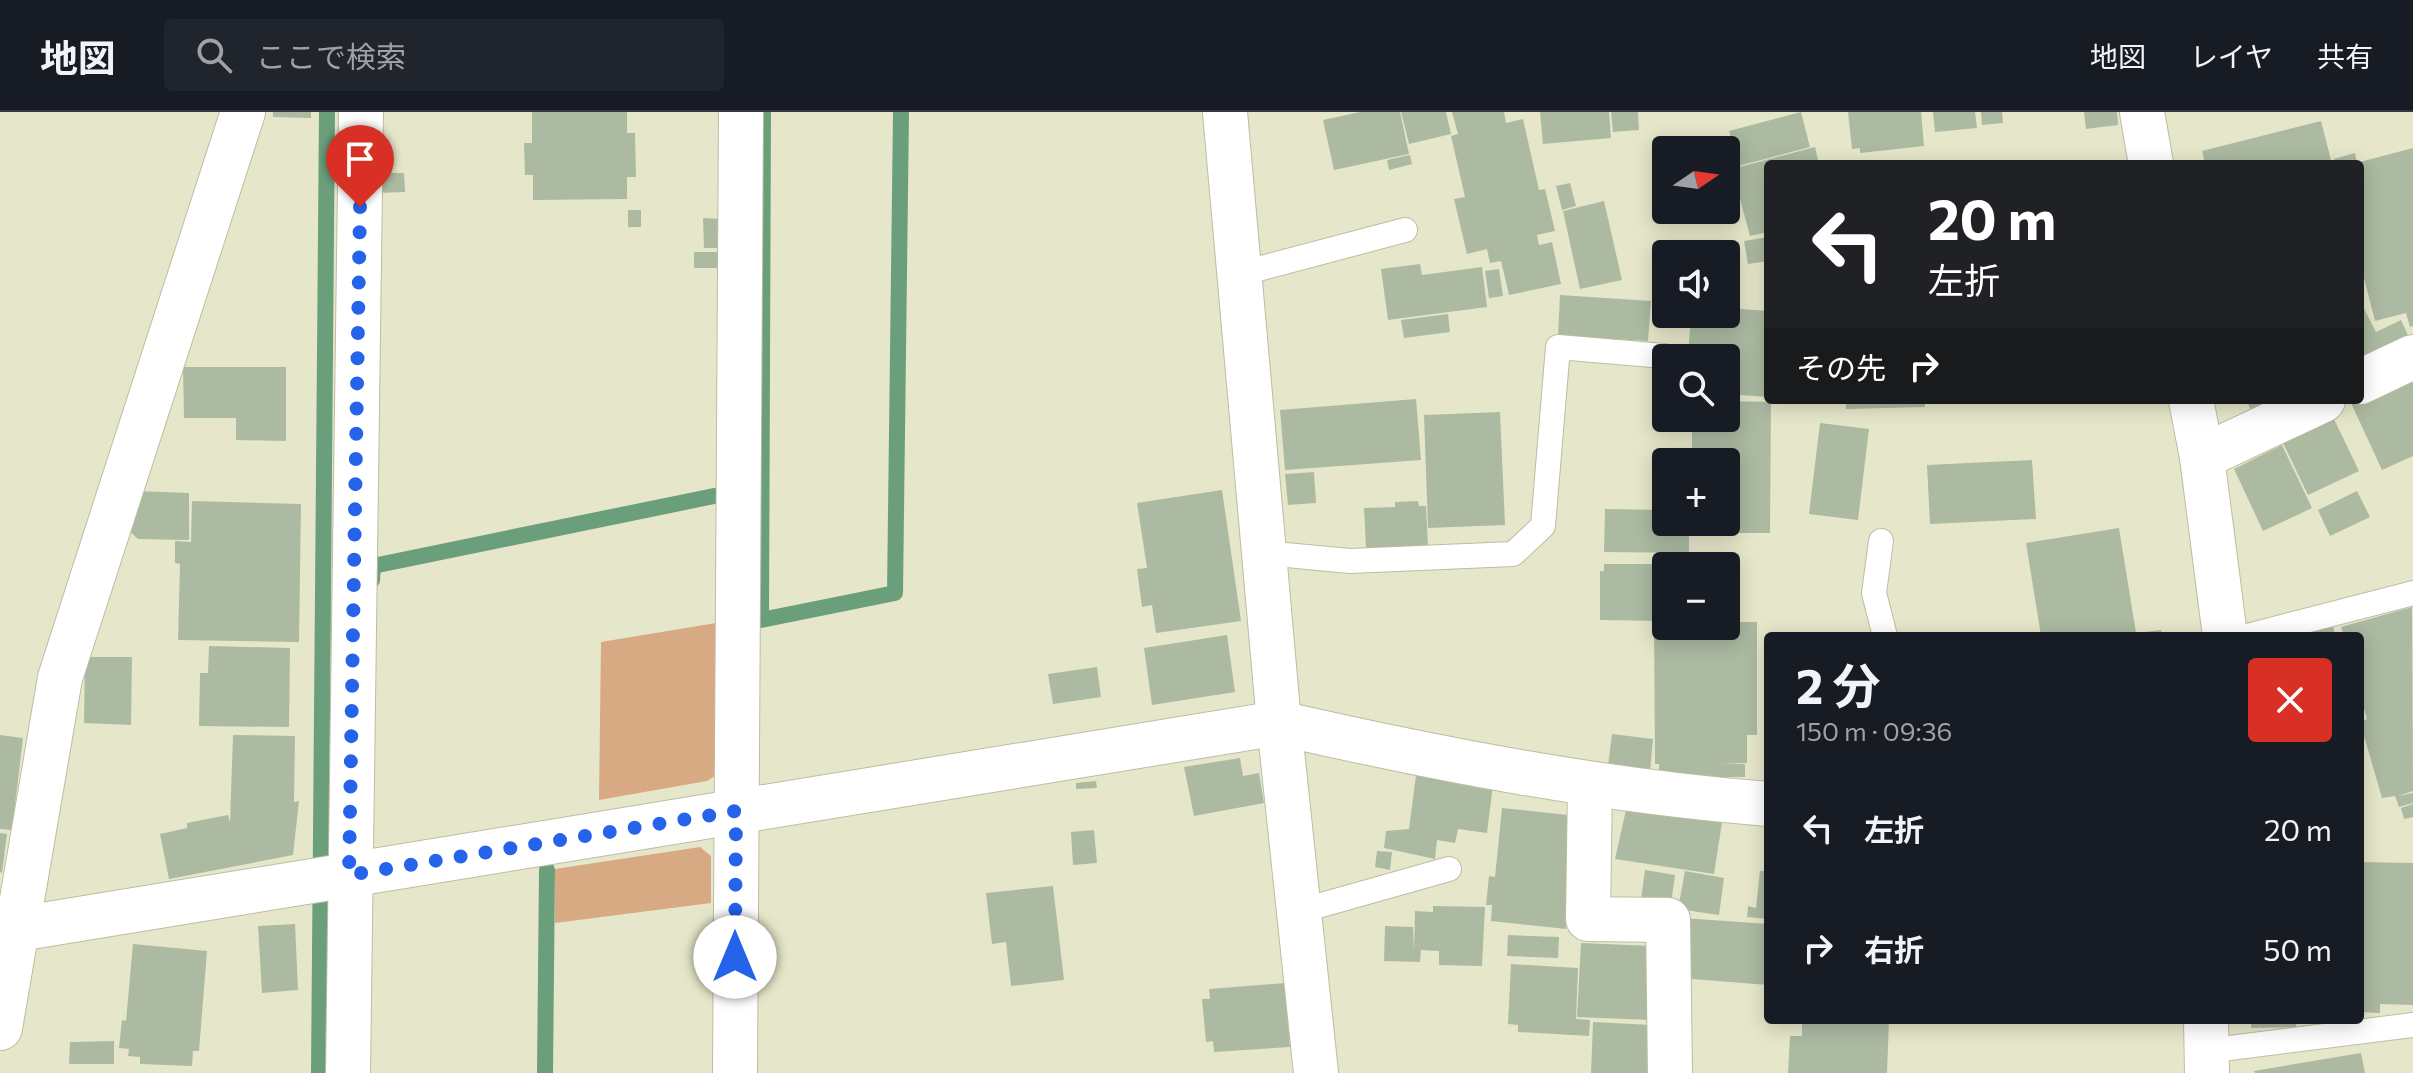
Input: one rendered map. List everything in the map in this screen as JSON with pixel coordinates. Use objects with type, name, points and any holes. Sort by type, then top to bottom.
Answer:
[{"type":"street","points":[[0,1028],[9,927],[60,678],[243,112]]},
{"type":"street","points":[[348,1073],[330,878],[361,112]]},
{"type":"street","points":[[735,1073],[741,112]]},
{"type":"street","points":[[1225,112],[1279,723],[1316,1073]]},
{"type":"street","points":[[2142,112],[2150,160]]},
{"type":"street","points":[[2364,380],[2413,357]]},
{"type":"street","points":[[2192,404],[2202,457],[2224,632]]},
{"type":"street","points":[[2202,457],[2315,404]]},
{"type":"street","points":[[9,927],[330,878],[1279,723],[1405,752],[1590,785],[1764,804]]},
{"type":"street","points":[[1590,785],[1588,919],[1668,920],[1670,1073]]},
{"type":"lane","points":[[1239,274],[1405,230]]},
{"type":"lane","points":[[1264,553],[1350,561],[1513,554],[1543,526],[1558,347],[1652,355]]},
{"type":"lane","points":[[1881,541],[1874,593],[1884,632]]},
{"type":"lane","points":[[2262,632],[2413,593]]},
{"type":"lane","points":[[1300,911],[1449,869]]},
{"type":"lane","points":[[2206,1048],[2413,1025]]},
{"type":"shaded area","points":[[722,622],[724,770],[707,781],[599,800],[601,642]]},
{"type":"shaded area","points":[[700,847],[711,856],[711,903],[555,923],[555,869]]},
{"type":"building","points":[[273,112],[311,112],[311,118],[273,117]]},
{"type":"building","points":[[532,112],[627,112],[627,133],[635,133],[636,177],[627,177],[627,199],[533,200],[533,175],[525,175],[524,143],[532,143]]},
{"type":"building","points":[[1360,112],[1400,112],[1409,154],[1334,170],[1323,120]]},
{"type":"building","points":[[1401,112],[1446,112],[1451,134],[1409,144]]},
{"type":"building","points":[[1452,112],[1504,112],[1506,123],[1523,119],[1539,190],[1545,189],[1555,231],[1537,235],[1539,245],[1552,242],[1561,284],[1509,295],[1501,261],[1490,263],[1487,249],[1467,254],[1454,199],[1465,197],[1451,136],[1458,134]]},
{"type":"building","points":[[1540,112],[1609,112],[1611,138],[1543,144]]},
{"type":"building","points":[[1611,112],[1638,112],[1639,130],[1613,132]]},
{"type":"building","points":[[1801,112],[1810,147],[1740,165],[1740,136],[1730,136],[1729,131]]},
{"type":"building","points":[[1848,112],[1921,112],[1924,146],[1860,153],[1860,148],[1852,149]]},
{"type":"building","points":[[1933,112],[1975,112],[1977,128],[1935,132]]},
{"type":"building","points":[[1981,112],[2002,112],[2003,123],[1982,125]]},
{"type":"building","points":[[2084,112],[2117,112],[2118,125],[2086,129]]},
{"type":"building","points":[[2321,121],[2331,160],[2204,160],[2202,151]]},
{"type":"building","points":[[1815,147],[1818,160],[1766,160]]},
{"type":"building","points":[[2413,148],[2413,326],[2410,327],[2406,313],[2375,321],[2364,278],[2364,161]]},
{"type":"building","points":[[2355,153],[2356,160],[2334,160]]},
{"type":"building","points":[[1410,155],[1412,164],[1389,170],[1387,160]]},
{"type":"building","points":[[1764,161],[1764,233],[1750,236],[1740,199],[1740,167]]},
{"type":"building","points":[[377,173],[404,173],[405,192],[377,193]]},
{"type":"building","points":[[1570,183],[1576,206],[1562,210],[1556,186]]},
{"type":"building","points":[[1604,201],[1622,280],[1580,289],[1563,211]]},
{"type":"building","points":[[628,210],[641,210],[641,227],[628,227]]},
{"type":"building","points":[[703,218],[721,219],[721,248],[704,248]]},
{"type":"building","points":[[1764,238],[1764,262],[1748,264],[1744,241]]},
{"type":"building","points":[[694,252],[720,252],[720,268],[694,268]]},
{"type":"building","points":[[1420,264],[1422,275],[1482,267],[1487,307],[1388,320],[1381,269]]},
{"type":"building","points":[[1499,269],[1503,296],[1489,298],[1485,271]]},
{"type":"building","points":[[1560,295],[1651,301],[1648,341],[1558,336]]},
{"type":"building","points":[[1740,309],[1764,311],[1764,397],[1740,395],[1740,344],[1689,344],[1690,328],[1740,328]]},
{"type":"building","points":[[2364,309],[2376,332],[2401,320],[2413,346],[2364,370]]},
{"type":"building","points":[[1448,314],[1450,332],[1404,338],[1401,320]]},
{"type":"building","points":[[183,367],[286,367],[286,441],[236,440],[236,418],[184,418]]},
{"type":"building","points":[[2413,374],[2413,456],[2382,470],[2351,404],[2364,404],[2364,397]]},
{"type":"building","points":[[1416,399],[1421,460],[1285,470],[1280,410]]},
{"type":"building","points":[[1740,401],[1771,404],[1770,533],[1740,533],[1740,448],[1692,448],[1692,432],[1740,432]]},
{"type":"building","points":[[1846,404],[1925,404],[1925,407],[1846,409]]},
{"type":"building","points":[[2248,404],[2285,404],[2255,418]]},
{"type":"building","points":[[1500,412],[1505,525],[1428,528],[1424,415]]},
{"type":"building","points":[[2333,417],[2359,471],[2308,495],[2282,441]]},
{"type":"building","points":[[1820,423],[1869,429],[1858,520],[1809,514]]},
{"type":"building","points":[[2282,445],[2312,508],[2263,531],[2234,469]]},
{"type":"building","points":[[2032,460],[2036,519],[1930,524],[1927,465]]},
{"type":"building","points":[[1314,472],[1316,503],[1288,505],[1285,474]]},
{"type":"building","points":[[1222,490],[1241,621],[1156,633],[1152,605],[1142,607],[1137,569],[1147,568],[1137,503]]},
{"type":"building","points":[[138,491],[189,493],[189,540],[138,539],[127,529]]},
{"type":"building","points":[[2357,491],[2370,517],[2330,536],[2318,510]]},
{"type":"building","points":[[192,501],[301,504],[299,642],[178,640],[180,564],[175,563],[175,541],[191,542]]},
{"type":"building","points":[[1418,501],[1419,506],[1426,506],[1428,546],[1366,548],[1364,508],[1395,507],[1395,502]]},
{"type":"building","points":[[1605,509],[1652,510],[1652,536],[1689,536],[1689,552],[1604,552]]},
{"type":"building","points":[[2119,528],[2136,632],[2040,632],[2026,543]]},
{"type":"building","points":[[1604,564],[1652,564],[1652,621],[1600,620],[1600,571],[1604,571]]},
{"type":"building","points":[[2412,607],[2413,791],[2398,796],[2413,793],[2413,803],[2399,807],[2395,796],[2382,798],[2364,736],[2364,720],[2367,719],[2364,708],[2364,632],[2343,632],[2341,627]]},
{"type":"building","points":[[1740,622],[1757,622],[1757,735],[1747,735],[1747,763],[1720,763],[1745,764],[1745,777],[1659,778],[1659,764],[1655,764],[1654,640],[1740,640]]},
{"type":"building","points":[[2333,626],[2334,632],[2310,632]]},
{"type":"building","points":[[1227,635],[1235,692],[1152,705],[1144,648]]},
{"type":"building","points":[[209,646],[290,648],[289,727],[199,726],[200,673],[208,673]]},
{"type":"building","points":[[85,657],[132,657],[131,725],[84,723]]},
{"type":"building","points":[[1097,667],[1101,697],[1053,704],[1048,674]]},
{"type":"building","points":[[1612,734],[1653,739],[1650,772],[1608,766]]},
{"type":"building","points":[[0,735],[23,738],[12,830],[0,829]]},
{"type":"building","points":[[233,735],[295,736],[294,802],[299,801],[293,855],[169,879],[160,834],[187,828],[187,823],[228,815],[230,823]]},
{"type":"building","points":[[1240,758],[1243,776],[1259,773],[1264,803],[1194,816],[1184,767]]},
{"type":"building","points":[[1416,775],[1493,785],[1487,833],[1458,829],[1455,843],[1437,840],[1435,859],[1384,848],[1386,831],[1409,829]]},
{"type":"building","points":[[1096,781],[1097,788],[1076,789],[1076,783]]},
{"type":"building","points":[[1628,801],[1723,816],[1714,874],[1615,859]]},
{"type":"building","points":[[2413,804],[2413,817],[2404,819],[2401,808]]},
{"type":"building","points":[[1502,808],[1577,816],[1572,919],[1566,919],[1566,929],[1491,921],[1492,905],[1486,905],[1489,876],[1495,877]]},
{"type":"building","points":[[1094,830],[1097,863],[1073,865],[1071,832]]},
{"type":"building","points":[[0,833],[7,834],[2,873],[0,872]]},
{"type":"building","points":[[1377,851],[1392,852],[1390,870],[1375,867]]},
{"type":"building","points":[[2364,862],[2413,863],[2413,1005],[2380,1004],[2380,1013],[2364,1012]]},
{"type":"building","points":[[1645,870],[1675,875],[1671,904],[1641,899]]},
{"type":"building","points":[[1685,871],[1724,878],[1719,915],[1678,909]]},
{"type":"building","points":[[1760,871],[1764,871],[1764,919],[1747,917],[1748,906],[1756,908]]},
{"type":"building","points":[[1053,886],[1064,980],[1011,986],[1006,942],[992,944],[986,893]]},
{"type":"building","points":[[1433,906],[1485,907],[1482,966],[1439,965],[1439,951],[1421,950],[1420,962],[1384,961],[1385,926],[1413,927],[1414,951],[1415,911],[1433,912]]},
{"type":"building","points":[[1683,918],[1764,924],[1764,985],[1679,978]]},
{"type":"building","points":[[295,924],[298,990],[262,993],[258,926]]},
{"type":"building","points":[[1508,935],[1559,937],[1558,958],[1507,956]]},
{"type":"building","points":[[1581,943],[1652,946],[1650,1020],[1577,1017]]},
{"type":"building","points":[[133,944],[207,951],[199,1051],[193,1051],[192,1066],[140,1064],[140,1057],[128,1056],[129,1049],[119,1048],[122,1020],[126,1021]]},
{"type":"building","points":[[1511,964],[1578,968],[1576,1019],[1590,1020],[1589,1036],[1518,1032],[1518,1025],[1508,1024]]},
{"type":"building","points":[[1285,983],[1290,1047],[1214,1052],[1213,1041],[1206,1042],[1202,999],[1210,999],[1209,989]]},
{"type":"building","points":[[1593,1022],[1652,1025],[1649,1073],[1591,1073]]},
{"type":"building","points":[[1802,1024],[1889,1024],[1887,1073],[1788,1073],[1790,1036],[1802,1036]]},
{"type":"building","points":[[2251,1024],[2296,1024],[2296,1027],[2251,1028]]},
{"type":"building","points":[[114,1041],[114,1064],[69,1064],[70,1042]]},
{"type":"building","points":[[2361,1053],[2365,1073],[2254,1071]]},
{"type":"waterway","points":[[319,1073],[327,112]]},
{"type":"waterway","points":[[763,112],[761,620],[895,593],[901,112]]},
{"type":"waterway","points":[[372,580],[373,566],[714,496]]},
{"type":"waterway","points":[[545,1073],[547,870]]},
{"type":"route","points":[[360,207],[349,875],[736,811],[735,957]]}]
